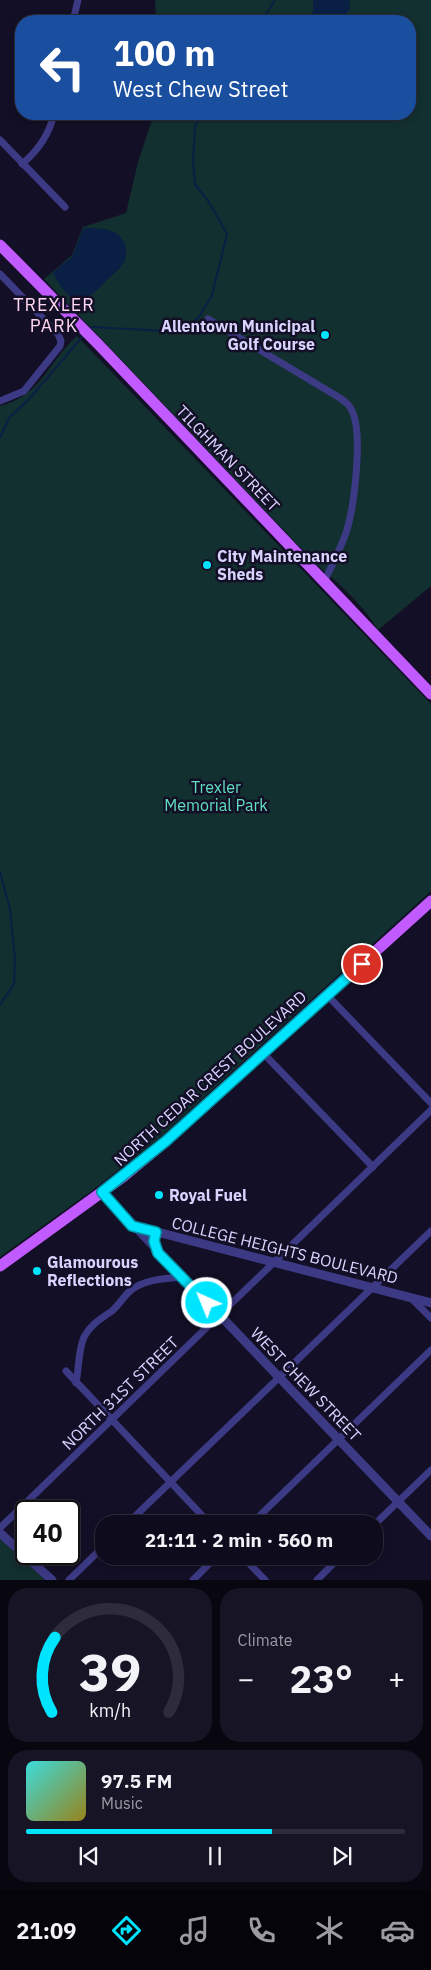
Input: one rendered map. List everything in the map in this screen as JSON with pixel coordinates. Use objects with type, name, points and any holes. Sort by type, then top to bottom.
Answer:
[{"type":"main road","name":"TILGHMAN STREET","points":[[0,245],[98,344],[431,694]]},
{"type":"main road","name":"NORTH CEDAR CREST BOULEVARD","points":[[0,1266],[102,1192],[166,1141],[431,901]]},
{"type":"street","points":[[74,15],[78,0]]},
{"type":"street","points":[[22,164],[42,143],[52,120]]},
{"type":"street","points":[[0,140],[66,207]]},
{"type":"street","points":[[0,274],[58,334],[62,341],[31,385],[24,391],[0,401]]},
{"type":"street","points":[[208,319],[340,398],[352,409],[355,421],[357,456],[356,484],[352,511],[338,553],[324,582]]},
{"type":"street","points":[[327,995],[431,1103]]},
{"type":"street","points":[[263,1053],[373,1167]]},
{"type":"street","name":"NORTH 31ST STREET","points":[[0,1528],[431,1110]]},
{"type":"street","name":"WEST CHEW STREET","points":[[102,1192],[132,1226],[431,1536]]},
{"type":"street","name":"COLLEGE HEIGHTS BOULEVARD","points":[[132,1226],[431,1303]]},
{"type":"street","points":[[136,1515],[431,1231]]},
{"type":"street","points":[[156,1232],[154,1241],[158,1253]]},
{"type":"street","points":[[76,1383],[82,1343],[96,1321],[112,1310],[128,1293],[140,1285],[151,1281],[182,1277]]},
{"type":"street","points":[[411,1298],[431,1318]]},
{"type":"street","points":[[260,1515],[431,1350]]},
{"type":"street","points":[[66,1371],[201,1515]]},
{"type":"street","points":[[383,1516],[431,1470]]},
{"type":"street","points":[[0,1533],[52,1580]]},
{"type":"street","points":[[69,1580],[95,1555]]},
{"type":"street","points":[[192,1580],[208,1565]]},
{"type":"street","points":[[251,1565],[265,1580]]},
{"type":"street","points":[[317,1580],[332,1565]]},
{"type":"green space","name":"Allentown Municipal Golf Course","points":[[155,0],[431,0],[431,586],[378,630],[351,595],[318,566],[44,279],[72,255],[83,227],[126,213],[138,162],[152,120],[416,120],[416,15],[156,15]]},
{"type":"green space","name":"Trexler Memorial Park","points":[[77,336],[431,704],[431,891],[158,1139],[94,1189],[0,1257],[0,406],[14,401],[35,386]]},
{"type":"green space","points":[[0,1539],[15,1553],[15,1565],[29,1565],[45,1580],[0,1580]]},
{"type":"water","points":[[313,0],[348,0],[350,2],[350,9],[345,15],[311,15],[313,11]]},
{"type":"water","points":[[83,229],[106,229],[117,234],[124,242],[126,256],[122,266],[98,290],[83,299],[79,299],[67,293],[53,272],[72,257]]},
{"type":"waterway","points":[[266,15],[275,0]]},
{"type":"waterway","points":[[90,329],[92,327],[166,331],[188,328],[199,317],[212,295],[227,234],[207,199],[195,185],[193,162],[195,126],[199,120]]},
{"type":"waterway","points":[[0,438],[9,418],[30,398],[83,336]]},
{"type":"waterway","points":[[0,872],[10,909],[15,959],[14,984],[0,1005]]},
{"type":"place","name":"Allentown Municipal Golf Course","points":[[325,335]]},
{"type":"place","name":"City Maintenance Sheds","points":[[207,565]]},
{"type":"place","name":"Royal Fuel","points":[[159,1195]]},
{"type":"place","name":"Glamourous Reflections","points":[[37,1271]]},
{"type":"district","name":"TREXLER PARK","points":[[54,314]]},
{"type":"route","points":[[207,1303],[158,1253],[154,1241],[156,1232],[132,1226],[102,1192],[166,1141],[362,964]]}]
